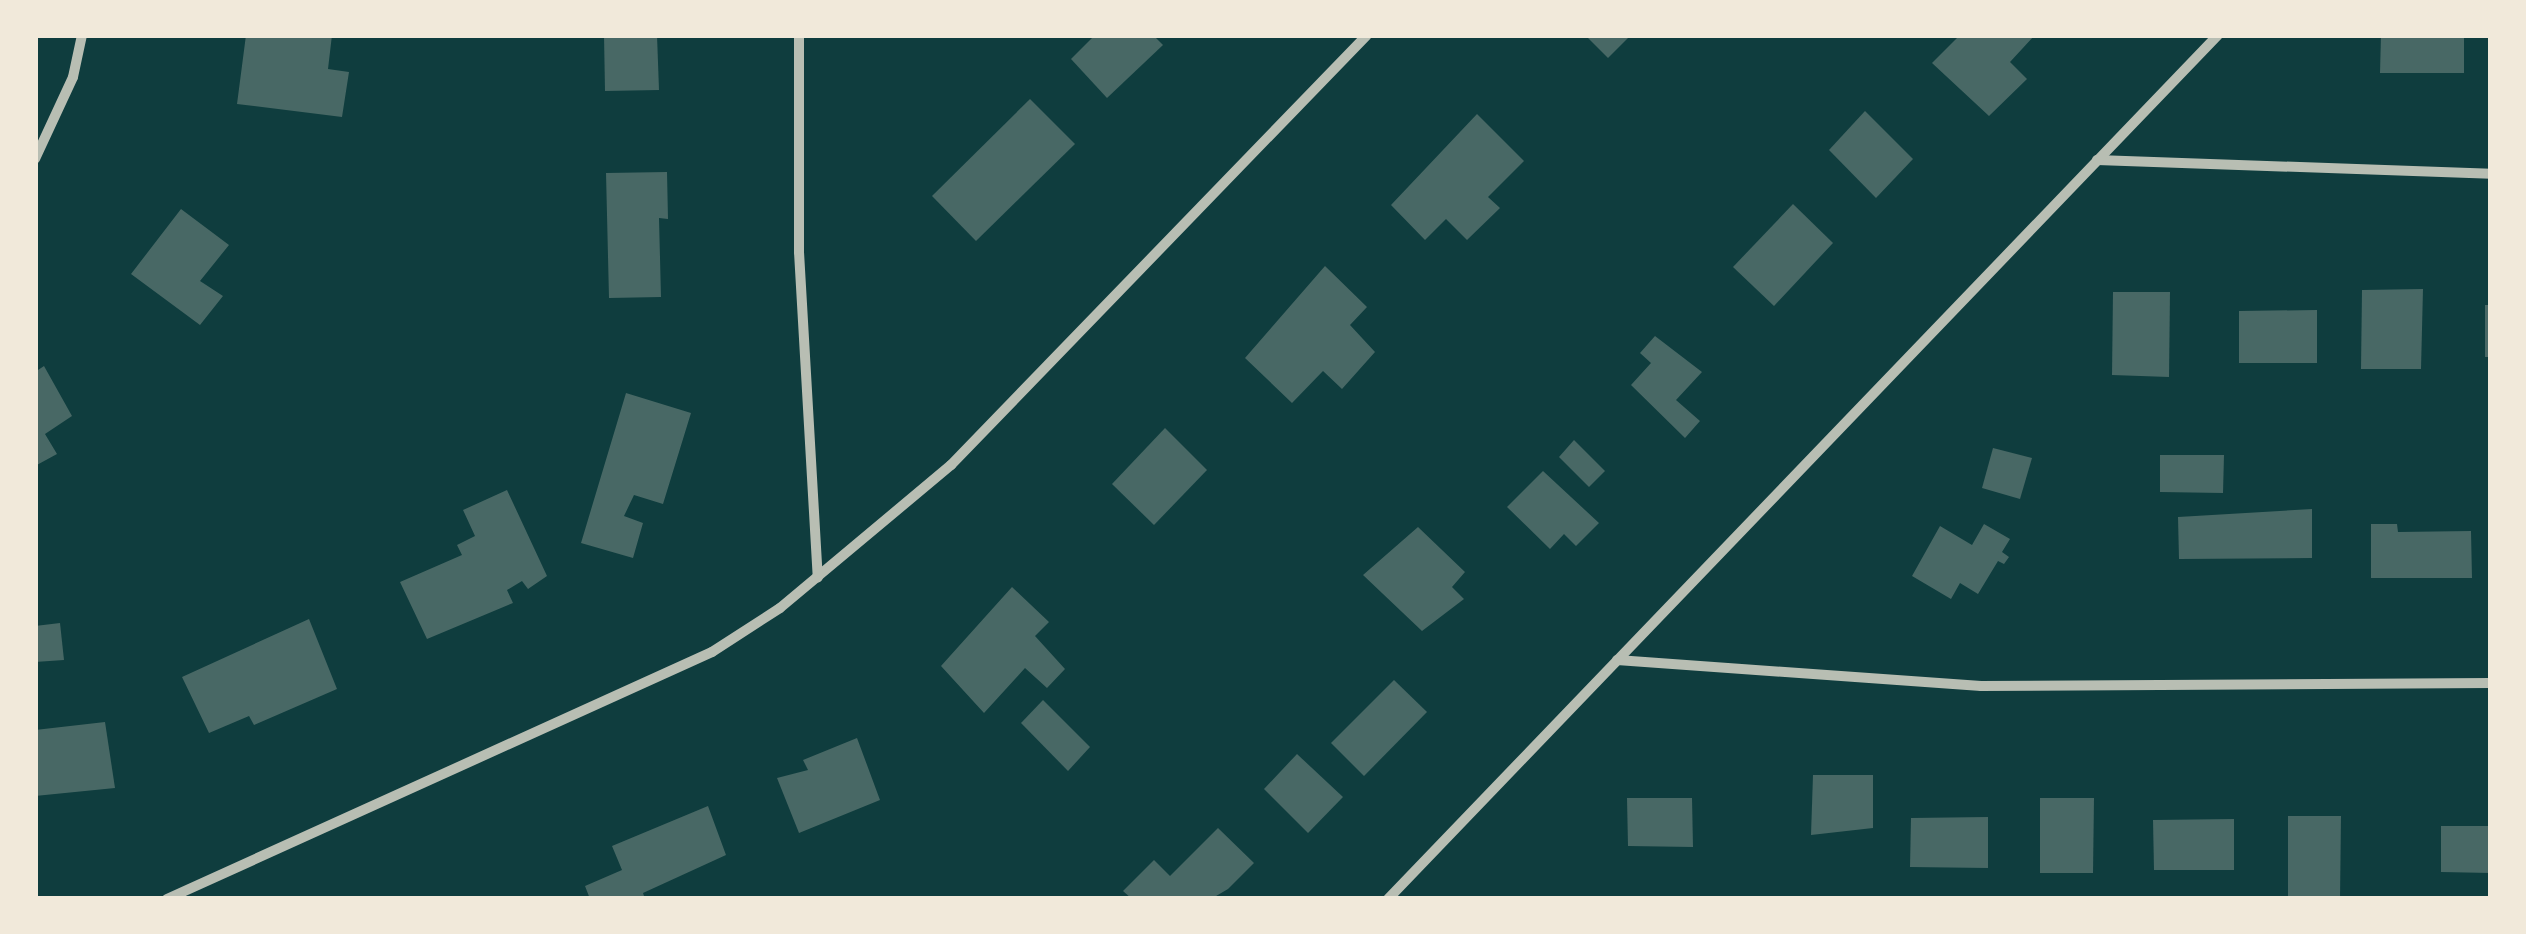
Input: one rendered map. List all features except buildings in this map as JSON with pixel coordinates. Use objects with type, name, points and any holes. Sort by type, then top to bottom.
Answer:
[{"type":"street","points":[[35,159],[73,77],[82,35]]},
{"type":"street","points":[[799,35],[800,252],[818,577]]},
{"type":"street","points":[[167,899],[712,652],[818,577],[951,465],[1367,35]]},
{"type":"street","points":[[1388,899],[2218,35]]},
{"type":"street","points":[[2097,160],[2491,174]]},
{"type":"street","points":[[1618,660],[1981,686],[2491,684]]}]
